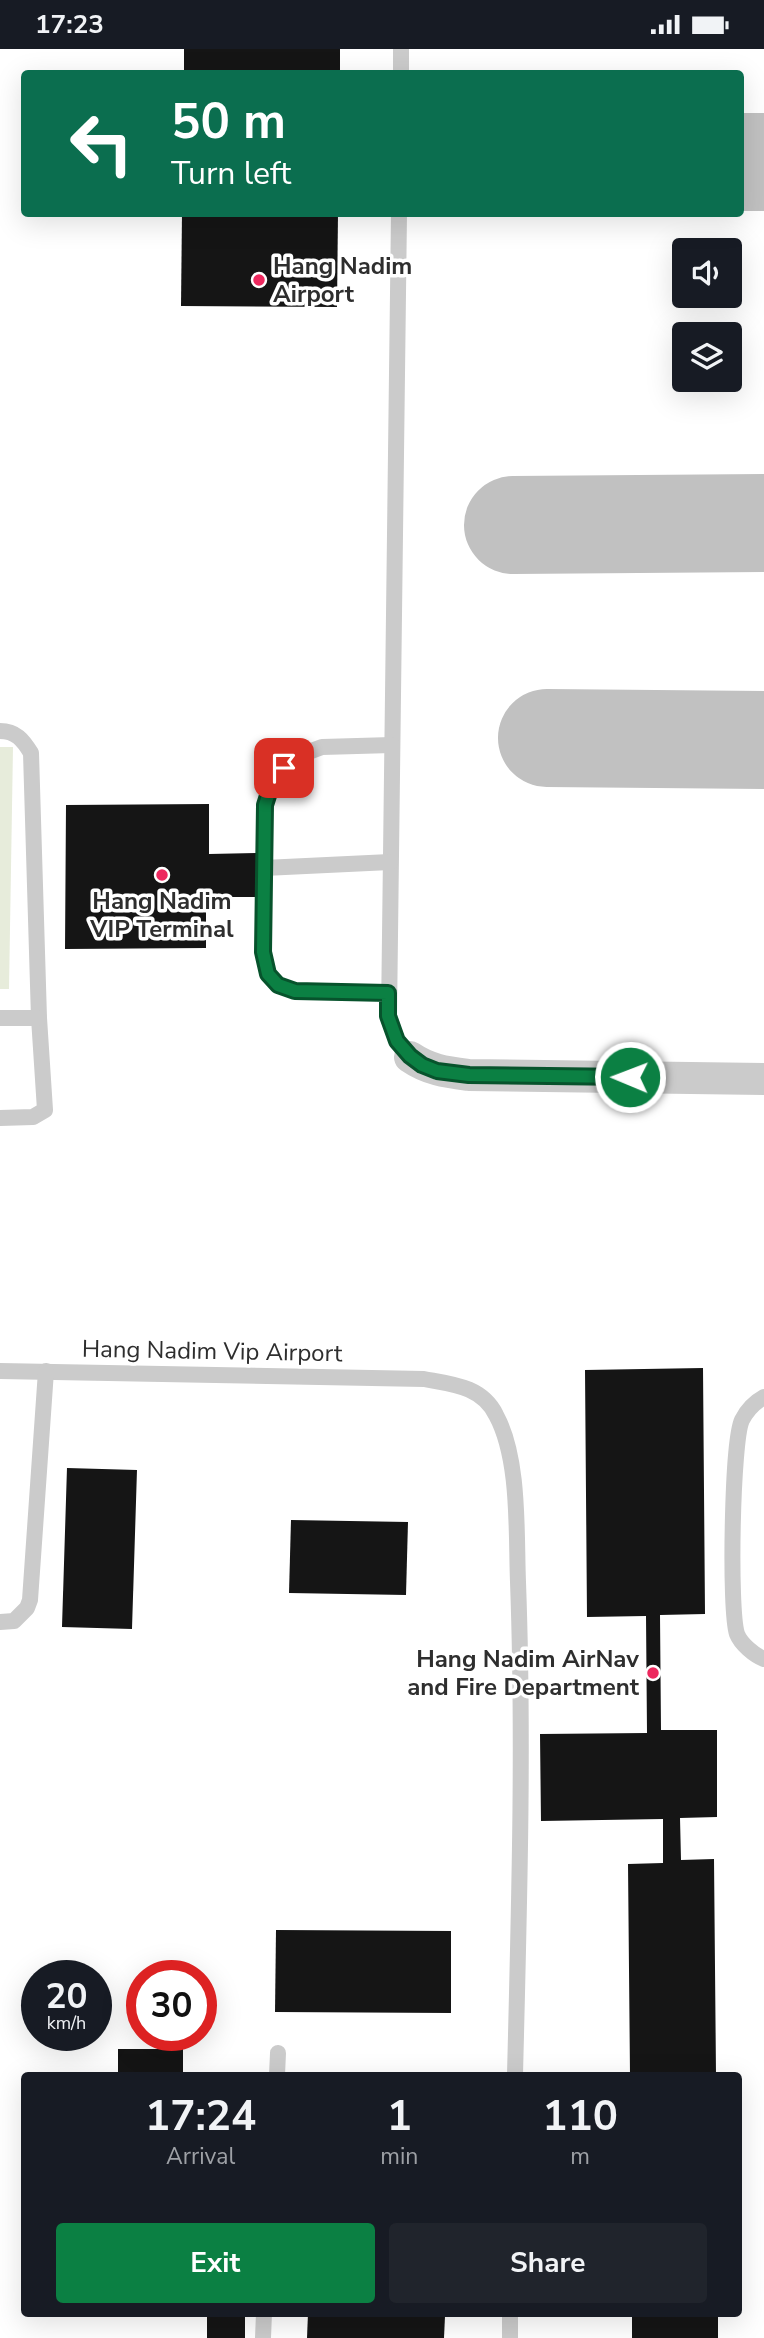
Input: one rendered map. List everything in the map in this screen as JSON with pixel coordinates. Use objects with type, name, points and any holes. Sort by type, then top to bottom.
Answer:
[{"type":"street","points":[[410,1056],[437,1071],[469,1075],[764,1079]]},
{"type":"lane","points":[[401,49],[401,70]]},
{"type":"lane","points":[[399,217],[388,1016],[397,1041],[410,1056]]},
{"type":"lane","points":[[0,731],[9,731],[18,736],[30,753],[39,1018],[45,1110],[33,1117],[0,1118]]},
{"type":"lane","points":[[388,993],[295,991],[278,985],[268,974],[263,952],[265,805],[273,780],[295,757],[322,747],[392,745]]},
{"type":"lane","points":[[264,868],[390,862]]},
{"type":"lane","points":[[0,1018],[39,1018]]},
{"type":"lane","name":"Hang Nadim Vip Airport","points":[[0,1371],[424,1379],[466,1387],[480,1395],[495,1412],[508,1442],[515,1500],[520,1651],[515,2072]]},
{"type":"lane","points":[[0,1622],[13,1621],[27,1608],[30,1600],[46,1371]]},
{"type":"lane","points":[[764,1397],[755,1401],[741,1421],[736,1453],[732,1605],[737,1637],[756,1656],[764,1659]]},
{"type":"lane","points":[[277,2072],[278,2053]]},
{"type":"lane","points":[[263,2338],[264,2317]]},
{"type":"lane","points":[[510,2317],[510,2338]]},
{"type":"green space","points":[[0,747],[13,747],[9,989],[0,989]]},
{"type":"building","points":[[184,49],[340,49],[340,70],[184,70]]},
{"type":"building","name":"Hang Nadim Airport","points":[[182,217],[338,217],[337,307],[181,306]]},
{"type":"building","name":"Hang Nadim VIP Terminal","points":[[209,804],[209,854],[259,853],[259,897],[206,897],[206,948],[65,949],[66,805]]},
{"type":"building","name":"Hang Nadim AirNav and Fire Department","points":[[703,1368],[705,1614],[660,1615],[661,1730],[717,1730],[717,1817],[680,1818],[681,1860],[714,1859],[716,2072],[630,2072],[628,1864],[663,1863],[663,1819],[541,1821],[540,1734],[647,1733],[646,1616],[587,1617],[585,1370]]},
{"type":"building","points":[[67,1468],[137,1470],[132,1629],[62,1627]]},
{"type":"building","points":[[291,1520],[408,1522],[406,1595],[289,1593]]},
{"type":"building","points":[[276,1930],[451,1931],[451,2013],[275,2012]]},
{"type":"building","points":[[118,2049],[183,2051],[183,2072],[118,2072]]},
{"type":"building","points":[[207,2317],[245,2317],[245,2338],[207,2338]]},
{"type":"building","points":[[308,2317],[445,2317],[444,2338],[307,2338]]},
{"type":"building","points":[[632,2317],[718,2317],[718,2338],[632,2338]]},
{"type":"taxiway","points":[[744,162],[764,162]]},
{"type":"taxiway","points":[[513,525],[764,523]]},
{"type":"taxiway","points":[[547,738],[764,740]]},
{"type":"place","name":"Hang Nadim Airport","points":[[259,280]]},
{"type":"place","name":"Hang Nadim VIP Terminal","points":[[162,875]]},
{"type":"place","name":"Hang Nadim AirNav and Fire Department","points":[[653,1673]]},
{"type":"route","points":[[284,768],[273,780],[265,805],[263,952],[268,974],[278,985],[295,991],[388,993],[388,1016],[397,1041],[422,1065],[437,1071],[469,1075],[630,1077]]}]
